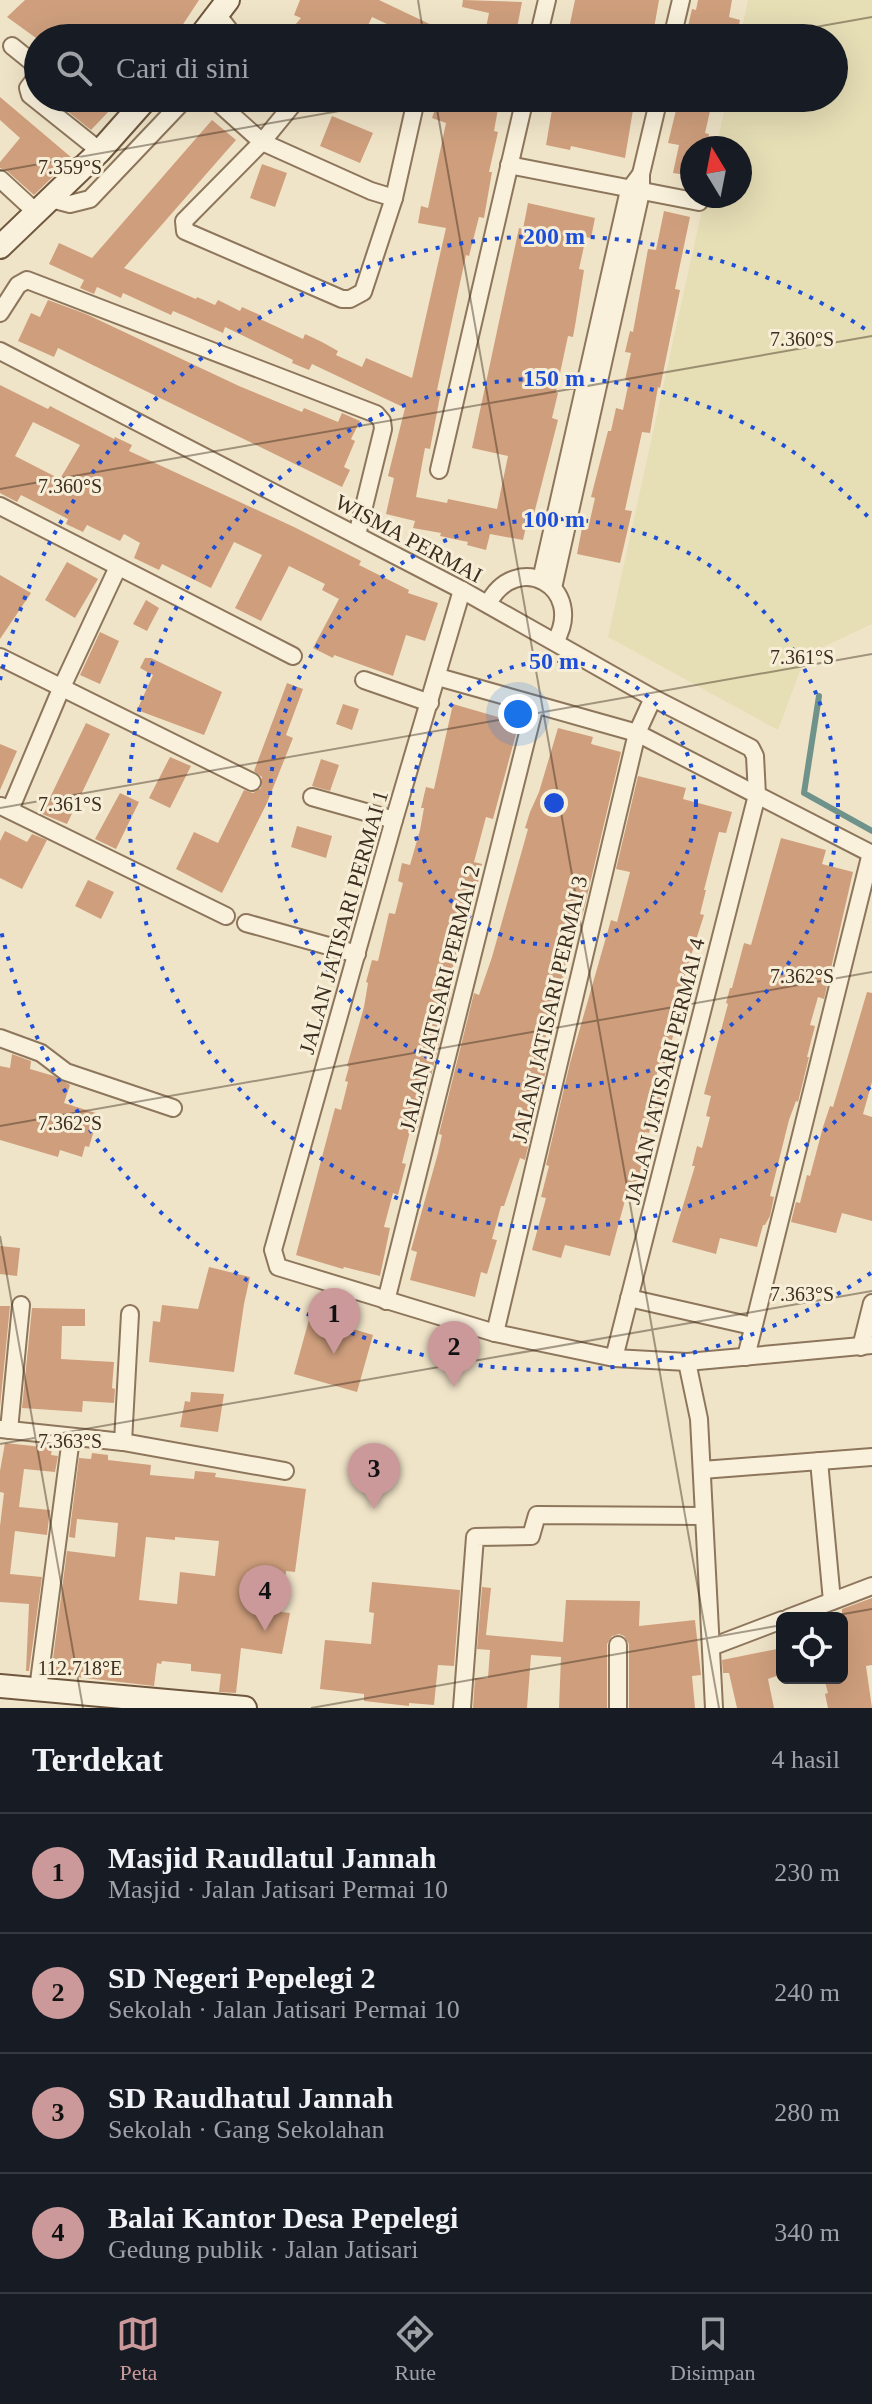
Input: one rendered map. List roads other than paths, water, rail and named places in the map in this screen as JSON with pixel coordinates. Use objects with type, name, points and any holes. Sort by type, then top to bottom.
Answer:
[{"type":"street","points":[[541,24],[547,0]]},
{"type":"street","points":[[675,24],[681,0]]},
{"type":"street","points":[[210,24],[223,7]]},
{"type":"street","points":[[12,46],[24,56]]},
{"type":"street","points":[[51,112],[100,151]]},
{"type":"street","points":[[0,247],[100,151],[135,112]]},
{"type":"street","points":[[0,179],[44,206],[90,199],[173,112]]},
{"type":"street","points":[[229,112],[262,142],[371,191],[394,198]]},
{"type":"street","points":[[287,112],[262,142],[184,221],[185,231],[342,299],[350,299],[363,292],[394,198],[413,112]]},
{"type":"street","points":[[439,470],[522,112]]},
{"type":"street","points":[[547,584],[635,191],[656,112]]},
{"type":"street","points":[[509,165],[680,199]]},
{"type":"street","points":[[0,313],[18,285],[27,280],[376,414],[382,421],[383,429],[357,535]]},
{"type":"street","name":"WISMA PERMAI","points":[[0,351],[462,590],[653,698],[751,748],[755,756],[757,795]]},
{"type":"street","points":[[0,506],[293,656]]},
{"type":"street","points":[[118,567],[5,807],[226,916]]},
{"type":"street","points":[[488,604],[503,583],[515,578],[528,576],[547,584],[561,600],[565,615],[555,642]]},
{"type":"street","name":"JALAN JATISARI PERMAI 1","points":[[386,1301],[278,1267],[273,1250],[462,590]]},
{"type":"street","points":[[0,657],[252,782]]},
{"type":"street","points":[[438,677],[637,733],[872,854],[746,1357]]},
{"type":"street","points":[[364,680],[430,703]]},
{"type":"street","name":"JALAN JATISARI PERMAI 3","points":[[495,1333],[637,733],[653,698]]},
{"type":"street","name":"JALAN JATISARI PERMAI 2","points":[[386,1301],[535,705]]},
{"type":"street","name":"JALAN JATISARI PERMAI 4","points":[[614,1358],[757,795]]},
{"type":"street","points":[[312,797],[394,820]]},
{"type":"street","points":[[246,923],[357,954]]},
{"type":"street","points":[[0,1038],[41,1053],[66,1072],[173,1108]]},
{"type":"street","points":[[629,1298],[752,1326]]},
{"type":"street","points":[[386,1301],[495,1333],[614,1358],[687,1362],[866,1346],[872,1303]]},
{"type":"street","points":[[21,1305],[4,1430],[123,1442],[285,1471]]},
{"type":"street","points":[[123,1442],[130,1314]]},
{"type":"street","points":[[687,1362],[699,1419],[714,1708]]},
{"type":"street","points":[[38,1689],[71,1438]]},
{"type":"street","points":[[702,1470],[872,1457]]},
{"type":"street","points":[[819,1461],[832,1601]]},
{"type":"street","points":[[462,1708],[475,1537],[531,1536],[537,1515],[704,1516]]},
{"type":"street","points":[[804,1612],[872,1586]]},
{"type":"street","points":[[711,1647],[776,1622]]},
{"type":"street","points":[[618,1645],[618,1708]]},
{"type":"street","points":[[0,1686],[144,1703],[245,1708]]},
{"type":"waterway","points":[[819,696],[804,793],[872,831]]},
{"type":"place","name":"Masjid Raudlatul Jannah","points":[[334,1354]]},
{"type":"place","name":"SD Negeri Pepelegi 2","points":[[454,1387]]},
{"type":"place","name":"SD Raudhatul Jannah","points":[[374,1509]]},
{"type":"place","name":"Balai Kantor Desa Pepelegi","points":[[265,1631]]}]
